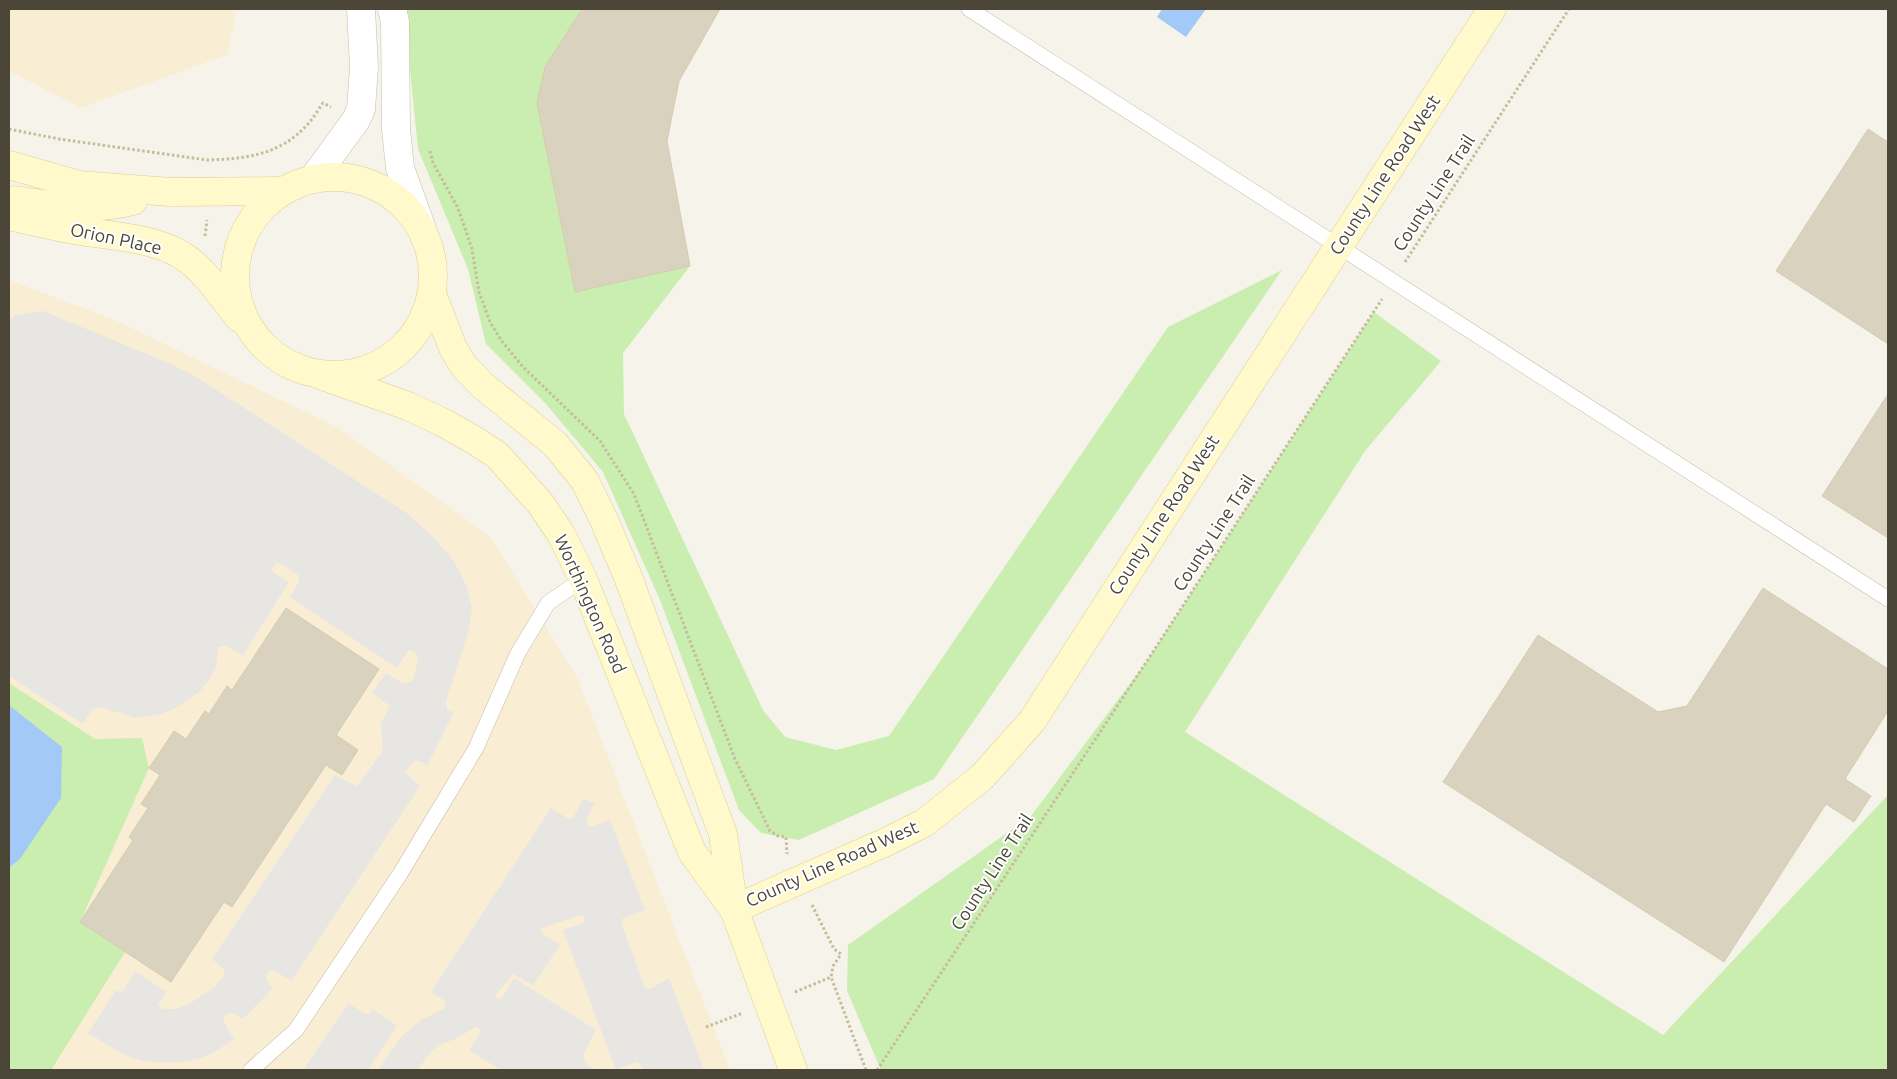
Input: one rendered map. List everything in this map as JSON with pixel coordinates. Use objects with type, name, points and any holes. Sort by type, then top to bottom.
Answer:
[{"type":"main road","name":"County Line Road West","points":[[734,909],[886,842],[924,823],[982,777],[1032,721],[1492,9]]},
{"type":"main road","points":[[9,165],[79,184],[171,192],[281,191],[313,179],[347,177],[379,187],[405,206],[423,232],[432,262],[432,294],[422,322],[405,346],[381,364],[353,374],[323,376]]},
{"type":"main road","points":[[249,330],[238,303],[234,273],[240,244],[256,214],[281,191]]},
{"type":"main road","points":[[9,199],[66,207],[121,204],[171,192]]},
{"type":"main road","name":"Orion Place","points":[[9,216],[135,239],[151,243],[182,256],[203,272],[269,352],[294,368],[323,376]]},
{"type":"main road","name":"Worthington Road","points":[[432,294],[452,348],[463,365],[482,385],[556,444],[585,481],[628,577],[723,834],[734,909],[792,1070]]},
{"type":"main road","name":"Worthington Road","points":[[323,376],[408,406],[474,440],[497,455],[540,503],[561,534],[583,579],[692,852],[734,909]]},
{"type":"street","points":[[313,179],[356,120],[361,109],[364,67],[361,9]]},
{"type":"street","points":[[392,9],[395,22],[396,129],[400,168],[423,232]]},
{"type":"lane","points":[[969,9],[1888,598]]},
{"type":"lane","points":[[251,1070],[296,1030],[400,874],[476,748],[518,653],[548,603],[583,579]]},
{"type":"path","name":"County Line Trail","points":[[877,1070],[1147,662],[1569,9]]},
{"type":"path","points":[[9,129],[59,139],[207,160],[226,159],[265,153],[287,142],[307,125],[323,103],[335,110]]},
{"type":"path","points":[[205,237],[208,214]]},
{"type":"path","points":[[834,948],[841,954],[834,966],[831,977],[866,1070]]},
{"type":"path","points":[[706,1027],[831,977]]},
{"type":"shaded area","points":[[9,9],[237,9],[227,55],[81,108],[9,71]]},
{"type":"shaded area","points":[[9,280],[115,320],[337,427],[491,537],[578,679],[730,1070],[9,1070]]},
{"type":"shaded area","points":[[43,311],[171,364],[198,378],[408,514],[432,536],[454,561],[466,585],[472,609],[468,632],[446,702],[447,710],[454,712],[427,766],[417,761],[411,764],[405,773],[420,786],[291,981],[275,971],[269,971],[266,976],[268,983],[273,988],[243,1019],[230,1013],[225,1016],[223,1021],[234,1039],[213,1053],[198,1059],[181,1062],[149,1062],[119,1052],[88,1033],[116,990],[121,992],[124,990],[135,971],[166,992],[158,1005],[162,1009],[175,1009],[187,1005],[214,988],[224,975],[225,970],[212,959],[335,775],[357,786],[383,751],[381,723],[390,706],[372,693],[386,673],[402,683],[410,682],[413,679],[418,660],[415,652],[409,650],[397,668],[290,597],[299,582],[298,575],[282,564],[277,563],[272,568],[273,572],[289,582],[243,655],[226,646],[218,647],[216,668],[208,681],[200,691],[174,709],[157,715],[136,718],[99,707],[92,709],[83,724],[9,676],[9,319],[16,315]]},
{"type":"shaded area","points":[[583,799],[595,803],[587,819],[587,824],[590,827],[610,820],[645,910],[623,918],[621,922],[645,988],[652,988],[669,978],[704,1070],[643,1070],[640,1064],[636,1062],[616,1070],[563,930],[583,923],[585,918],[581,915],[541,928],[543,934],[560,945],[533,985],[513,974],[495,996],[498,999],[502,998],[514,978],[596,1030],[583,1055],[586,1064],[596,1070],[501,1070],[469,1050],[481,1032],[476,1027],[455,1039],[439,1045],[428,1055],[418,1070],[378,1070],[401,1037],[421,1020],[445,1008],[445,1001],[431,992],[551,808],[569,819],[573,818]]},
{"type":"shaded area","points":[[349,1003],[365,1014],[369,1014],[373,1009],[397,1026],[368,1070],[303,1070]]},
{"type":"green space","points":[[404,9],[582,9],[545,67],[537,103],[575,292],[690,266],[623,353],[624,414],[763,710],[785,737],[836,750],[889,736],[1168,327],[1282,270],[934,779],[799,840],[761,833],[739,810],[660,600],[603,472],[546,404],[486,344],[468,269],[418,149]]},
{"type":"green space","points":[[1374,312],[1441,361],[1365,451],[1185,732],[1663,1035],[1888,795],[1888,1070],[881,1070],[847,991],[848,945],[1031,816],[1147,661]]},
{"type":"green space","points":[[9,683],[95,739],[142,738],[149,768],[80,922],[125,952],[51,1070],[9,1070],[9,868],[20,859],[62,747],[9,705]]},
{"type":"water","points":[[1162,9],[1206,9],[1186,37],[1157,17]]},
{"type":"water","points":[[9,705],[62,747],[61,798],[20,859],[9,868]]},
{"type":"building","points":[[582,9],[720,9],[679,81],[667,141],[690,266],[575,292],[537,103],[545,67]]},
{"type":"building","points":[[1868,129],[1888,142],[1888,344],[1776,271]]},
{"type":"building","points":[[1888,394],[1888,538],[1822,496]]},
{"type":"building","points":[[1763,588],[1888,669],[1888,711],[1845,779],[1871,796],[1854,822],[1826,804],[1724,962],[1443,782],[1538,635],[1658,712],[1687,706]]},
{"type":"building","points":[[286,608],[379,669],[336,735],[358,750],[342,775],[326,765],[232,907],[224,902],[171,982],[80,922],[133,840],[129,837],[148,808],[141,804],[160,775],[149,768],[174,731],[186,739],[205,711],[209,714],[227,686],[232,690]]}]
